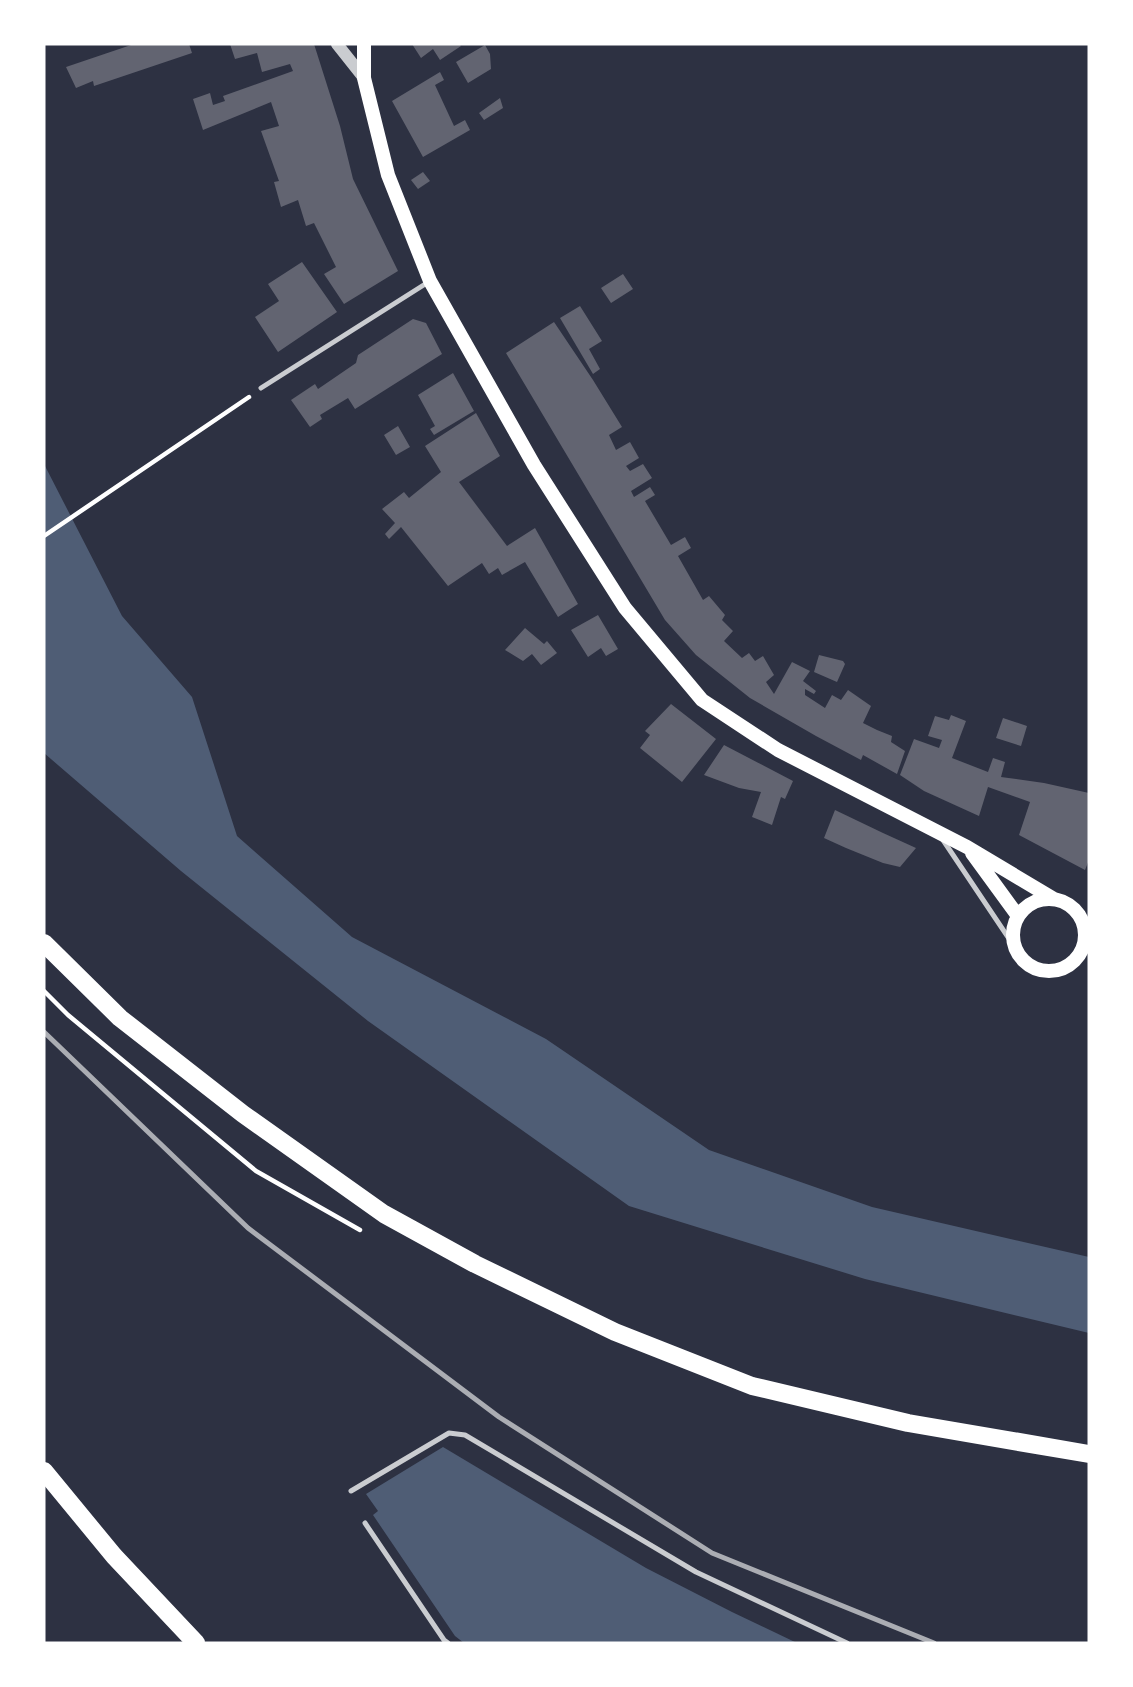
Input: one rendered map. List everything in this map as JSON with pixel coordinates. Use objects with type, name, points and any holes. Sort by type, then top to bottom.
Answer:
[{"type":"main road","points":[[364,44],[364,78],[388,175],[430,281],[534,466],[625,608],[702,700],[778,750],[967,847],[1054,899]]},
{"type":"main road","points":[[967,847],[1018,916]]},
{"type":"main road","points":[[1043,899],[1063,901],[1079,914],[1087,932],[1080,953],[1074,961],[1053,971],[1031,966],[1022,959],[1013,938],[1013,927],[1018,916],[1033,902],[1043,899]]},
{"type":"main road","points":[[44,943],[120,1018],[243,1114],[384,1214],[475,1264],[615,1332],[752,1386],[908,1423],[1089,1454]]},
{"type":"main road","points":[[1074,961],[1089,964]]},
{"type":"main road","points":[[44,1471],[114,1556],[197,1643]]},
{"type":"street","points":[[337,44],[364,78]]},
{"type":"lane","points":[[261,388],[430,281]]},
{"type":"lane","points":[[937,832],[1016,949]]},
{"type":"lane","points":[[351,1491],[449,1433],[465,1435],[696,1572],[847,1643]]},
{"type":"lane","points":[[365,1523],[448,1643]]},
{"type":"path","points":[[44,536],[261,388]]},
{"type":"water","points":[[44,464],[122,616],[192,697],[237,836],[352,937],[546,1039],[709,1150],[872,1207],[1089,1257],[1089,1333],[865,1279],[629,1206],[368,1021],[181,871],[44,753]]},
{"type":"water","points":[[443,1447],[646,1568],[797,1643],[464,1643],[455,1636],[373,1515],[378,1511],[366,1494]]},
{"type":"building","points":[[134,44],[189,44],[192,53],[94,86],[93,81],[76,88],[66,67]]},
{"type":"building","points":[[230,44],[314,44],[340,126],[353,179],[398,271],[344,304],[324,274],[336,267],[314,223],[306,226],[298,200],[281,207],[274,182],[279,181],[261,131],[279,126],[271,102],[203,130],[193,99],[210,93],[213,105],[225,101],[223,96],[293,71],[290,64],[262,72],[257,53],[235,59]]},
{"type":"building","points":[[412,44],[461,46],[440,60],[433,49],[421,58]]},
{"type":"building","points":[[485,45],[490,54],[491,69],[468,83],[456,62]]},
{"type":"building","points":[[440,72],[444,80],[435,85],[454,126],[465,120],[470,130],[423,157],[392,101]]},
{"type":"building","points":[[500,98],[503,108],[484,120],[479,113]]},
{"type":"building","points":[[423,172],[430,181],[418,189],[411,180]]},
{"type":"building","points":[[302,262],[337,312],[278,352],[255,317],[279,301],[268,284]]},
{"type":"building","points":[[623,274],[633,289],[611,303],[601,288]]},
{"type":"building","points":[[580,306],[602,341],[589,349],[600,369],[593,374],[560,318]]},
{"type":"building","points":[[413,319],[426,323],[442,354],[355,409],[348,398],[320,415],[322,419],[310,427],[291,400],[315,384],[318,389],[356,363],[358,355]]},
{"type":"building","points":[[554,322],[622,427],[609,435],[616,450],[630,442],[639,458],[626,466],[630,471],[643,464],[652,478],[631,491],[634,497],[650,487],[655,495],[645,501],[671,545],[685,537],[691,548],[678,556],[703,600],[709,596],[725,615],[722,620],[733,631],[724,641],[742,658],[749,653],[755,661],[763,656],[774,675],[766,682],[774,694],[792,662],[810,671],[803,681],[816,691],[814,694],[805,689],[805,695],[825,708],[832,695],[841,700],[848,690],[871,706],[863,723],[892,736],[891,742],[905,751],[897,774],[863,755],[861,760],[750,698],[696,655],[665,620],[506,353]]},
{"type":"building","points":[[453,373],[474,411],[434,435],[430,429],[435,426],[418,395]]},
{"type":"building","points":[[476,413],[500,456],[459,482],[507,546],[535,528],[578,604],[558,617],[525,562],[502,575],[498,568],[489,574],[482,563],[448,586],[401,527],[389,539],[385,534],[395,523],[382,509],[404,492],[409,498],[441,472],[425,446]]},
{"type":"building","points":[[398,426],[410,447],[396,455],[384,435]]},
{"type":"building","points":[[598,615],[618,649],[606,656],[601,648],[588,657],[571,630]]},
{"type":"building","points":[[525,628],[544,644],[547,641],[557,653],[541,665],[532,654],[523,661],[505,650]]},
{"type":"building","points":[[819,655],[843,661],[845,664],[837,682],[814,672]]},
{"type":"building","points":[[671,704],[716,739],[682,782],[640,748],[650,735],[645,731]]},
{"type":"building","points":[[951,715],[966,721],[952,758],[988,772],[993,758],[1005,762],[1001,777],[1089,793],[1089,860],[1085,870],[1019,835],[1030,802],[988,787],[979,816],[924,791],[900,775],[914,739],[939,748],[942,740],[928,736],[935,716],[949,720]]},
{"type":"building","points":[[1003,718],[1027,726],[1021,746],[996,738]]},
{"type":"building","points":[[724,745],[793,781],[785,799],[781,797],[772,825],[752,817],[761,792],[739,788],[704,775]]},
{"type":"building","points":[[835,810],[916,848],[900,867],[883,863],[824,838]]},
{"type":"railway","points":[[44,1032],[248,1228],[499,1417],[712,1553],[934,1643]]}]
